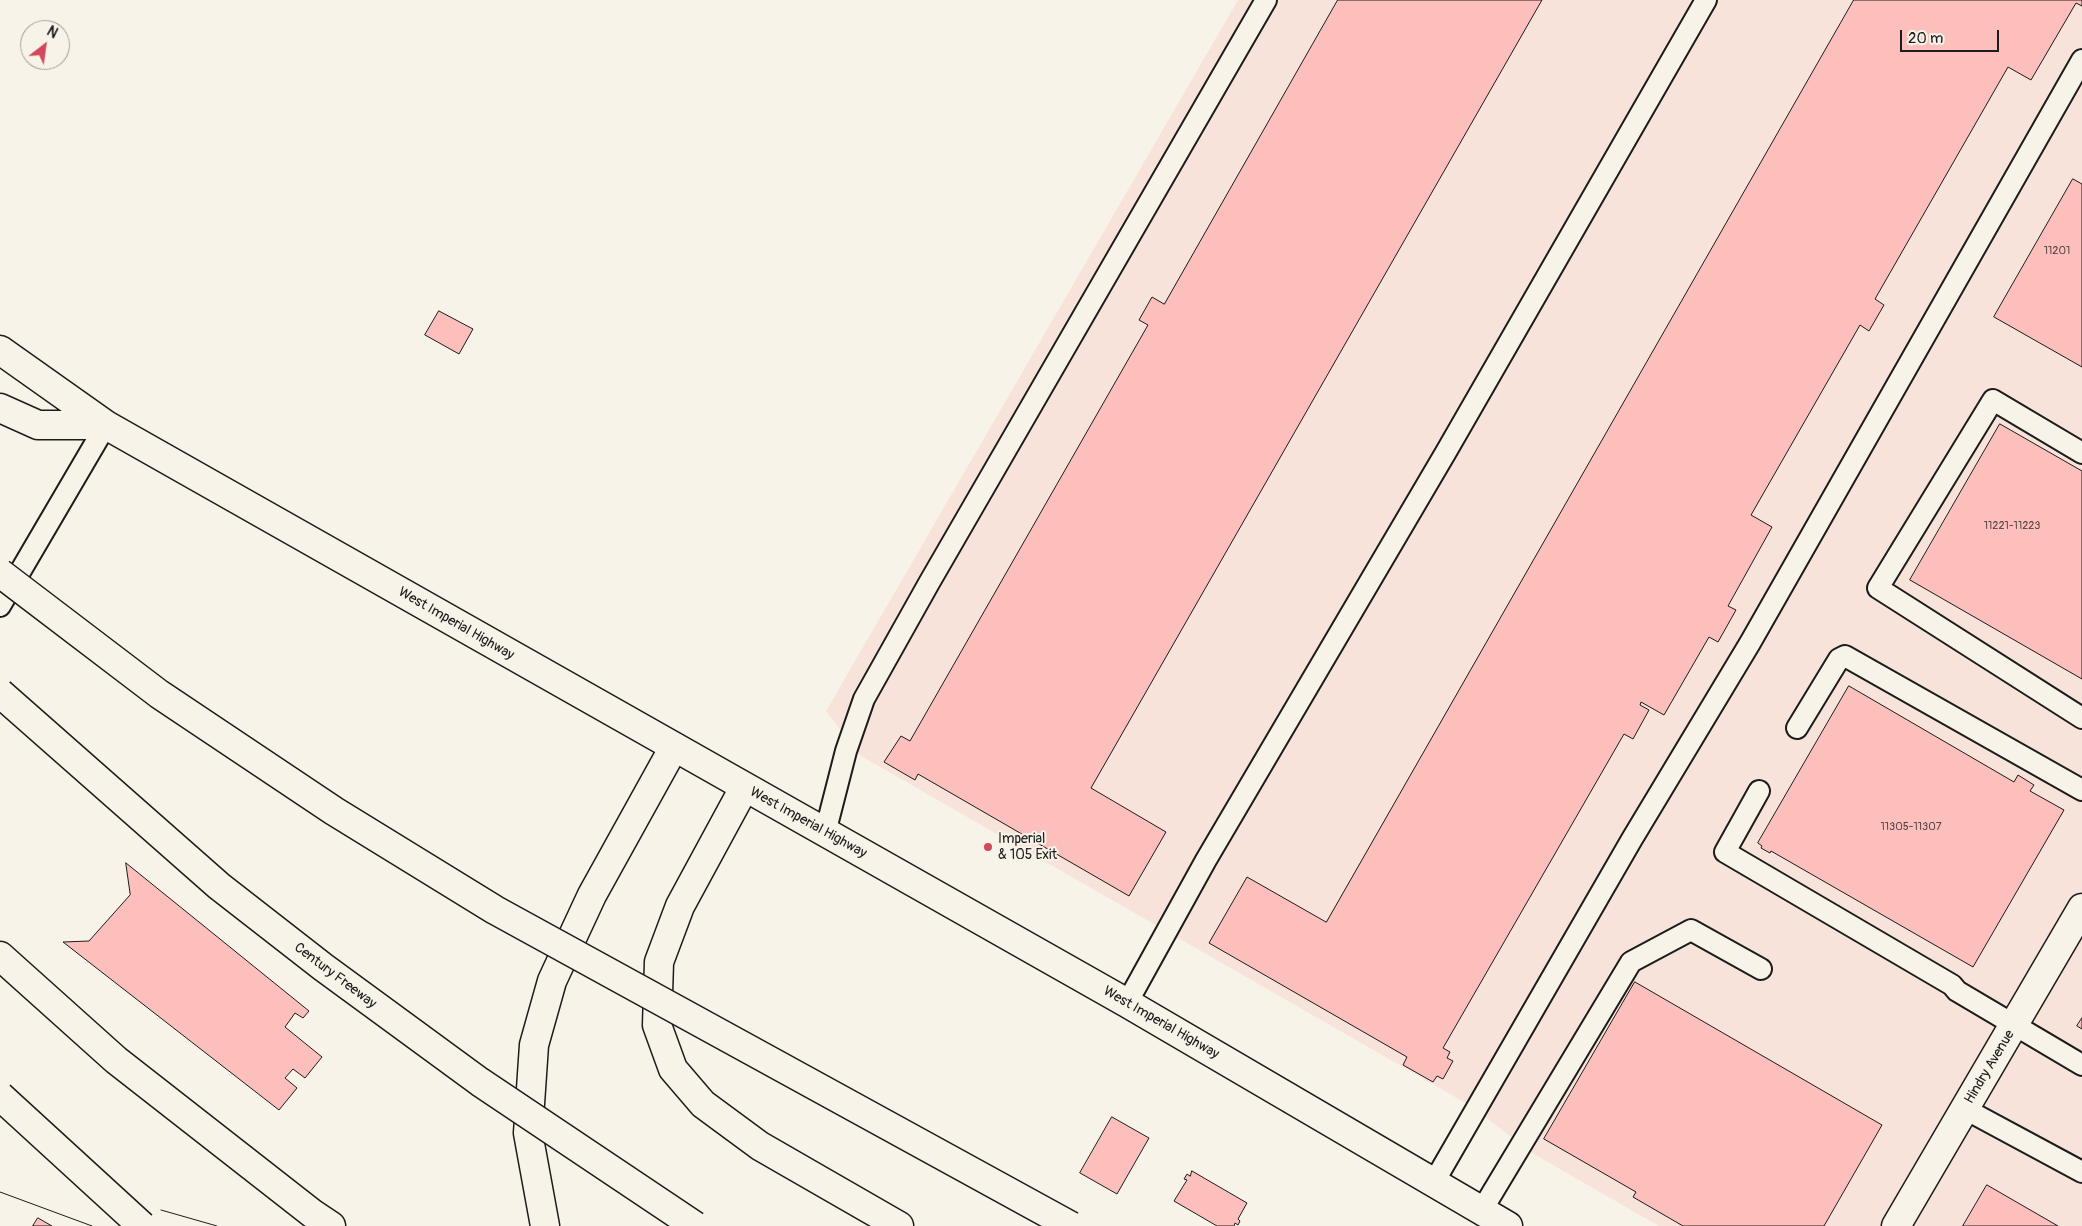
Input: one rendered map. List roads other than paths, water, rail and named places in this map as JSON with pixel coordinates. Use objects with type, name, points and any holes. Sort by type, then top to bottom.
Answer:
[{"type":"main road","name":"West Imperial Highway","points":[[0,350],[106,425],[744,788],[1127,1003],[1508,1226]]},
{"type":"main road","name":"West Imperial Highway","points":[[0,408],[38,425],[106,425]]},
{"type":"main road","points":[[0,573],[160,694],[334,811],[495,910],[1071,1226]]},
{"type":"main road","name":"Century Freeway","points":[[0,694],[219,886],[322,967],[473,1077],[695,1226]]},
{"type":"main road","points":[[545,1226],[528,1133],[534,1044],[552,981],[592,895],[674,747]]},
{"type":"main road","points":[[744,788],[680,906],[659,962],[657,1025],[673,1068],[703,1104],[760,1146],[898,1226]]},
{"type":"main road","name":"Hindry Avenue","points":[[1896,1226],[2082,908]]},
{"type":"main road","points":[[0,956],[116,1060],[331,1226]]},
{"type":"main road","points":[[0,1096],[142,1226]]},
{"type":"lane","points":[[825,833],[846,751],[864,699],[1266,0]]},
{"type":"lane","points":[[1127,1003],[1206,860],[1446,452],[1706,0]]},
{"type":"lane","points":[[1434,1182],[1632,839],[1750,643],[2082,60]]},
{"type":"lane","points":[[2082,453],[1993,400],[1878,588],[2082,718]]},
{"type":"lane","points":[[0,606],[106,425]]},
{"type":"lane","points":[[1797,728],[1839,658],[1845,656],[2082,790]]},
{"type":"lane","points":[[1759,791],[1725,852],[1952,985],[1957,992],[2082,1065]]},
{"type":"lane","points":[[1482,1210],[1631,962],[1691,930],[1761,969]]},
{"type":"lane","points":[[0,1096],[4,1098],[0,1104]]},
{"type":"lane","points":[[1965,1109],[2082,1172]]},
{"type":"tram line","points":[[0,1192],[92,1226]]},
{"type":"tram line","points":[[161,1210],[217,1226]]},
{"type":"place","name":"Imperial & 105 Exit","points":[[988,847]]}]
